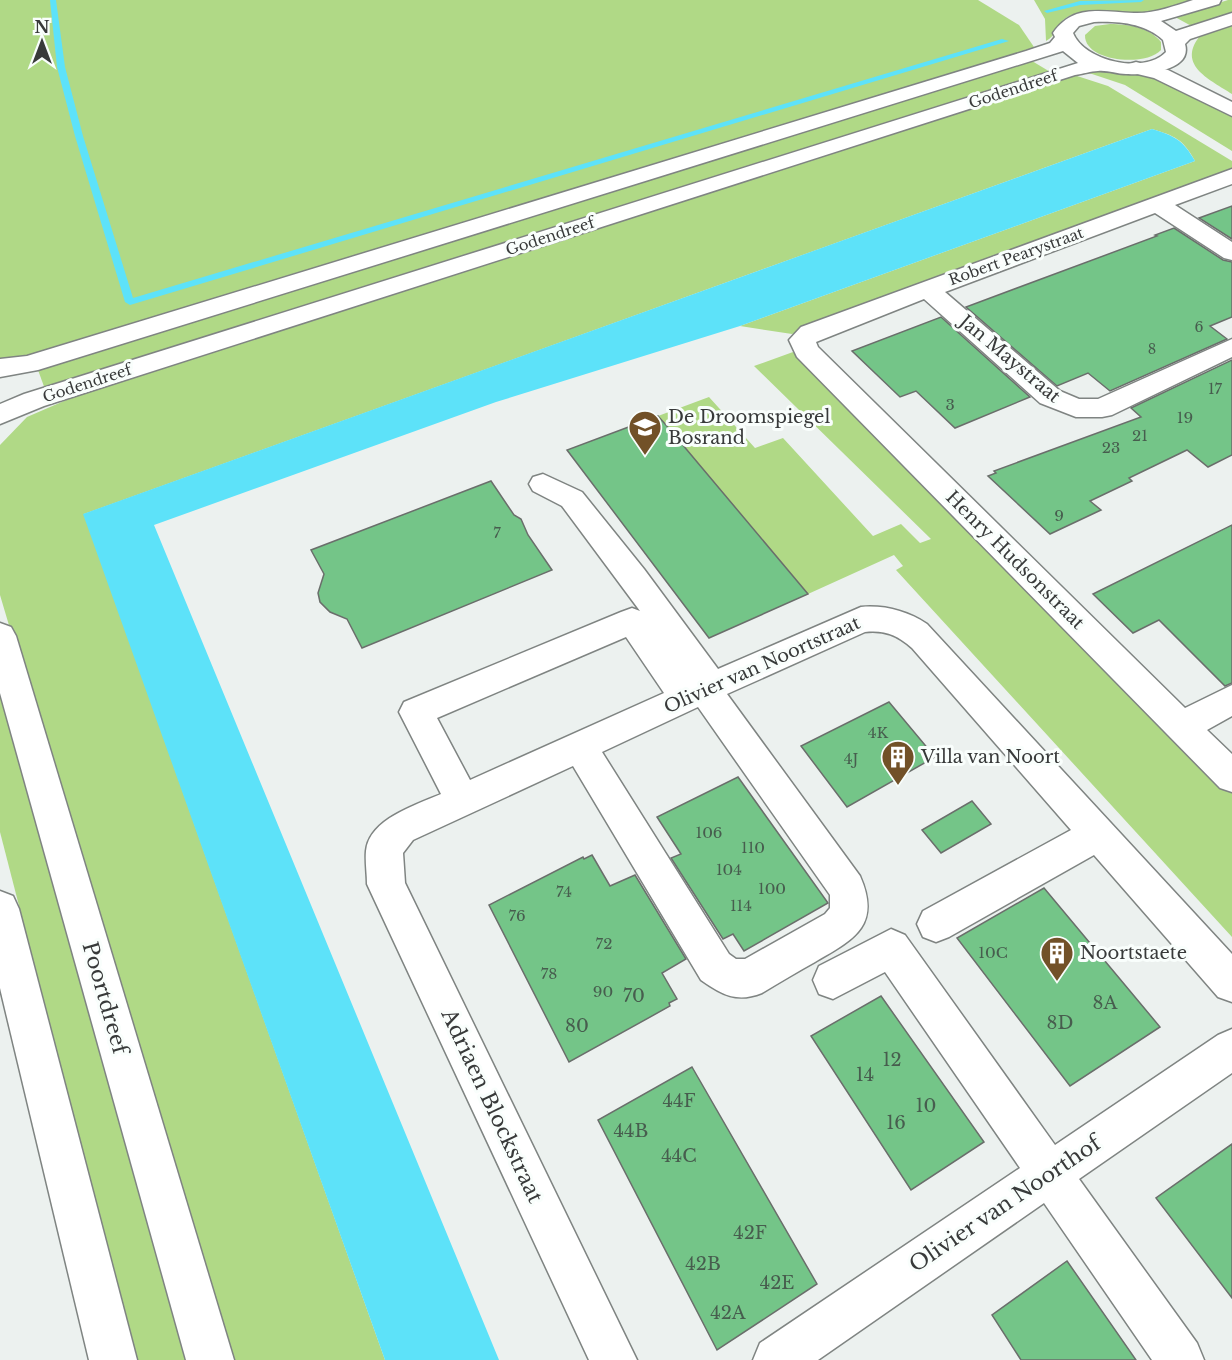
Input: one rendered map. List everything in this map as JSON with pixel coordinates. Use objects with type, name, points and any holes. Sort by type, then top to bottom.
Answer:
[{"type":"main road","points":[[1136,19],[1167,14],[1212,0]]},
{"type":"main road","points":[[1232,102],[1185,68],[1160,28],[1136,19],[1107,15],[1081,18],[1066,27],[1063,33],[1063,40],[1077,54],[1102,64],[1137,68],[1161,74],[1232,110]]},
{"type":"main road","points":[[1137,68],[1160,65],[1175,49],[1183,35],[1232,19]]},
{"type":"main road","name":"Godendreef","points":[[0,368],[41,361],[1010,63],[1057,47],[1063,40]]},
{"type":"main road","name":"Godendreef","points":[[0,415],[34,400],[68,389],[1071,70],[1102,64]]},
{"type":"main road","name":"Robert Pearystraat","points":[[802,340],[810,333],[1232,176]]},
{"type":"main road","points":[[1156,204],[1232,253]]},
{"type":"main road","name":"Jan Maystraat","points":[[927,289],[1050,397],[1076,408],[1102,408],[1232,347]]},
{"type":"main road","name":"Henry Hudsonstraat","points":[[802,340],[806,351],[1232,777]]},
{"type":"main road","points":[[0,395],[0,415]]},
{"type":"main road","points":[[543,484],[572,499],[633,577],[700,691],[847,888],[850,899],[846,920],[839,927],[748,979],[730,977],[715,967],[580,747]]},
{"type":"main road","name":"Olivier van Noortstraat","points":[[384,849],[400,829],[462,800],[861,620],[881,618],[901,623],[922,639],[1232,983]]},
{"type":"main road","points":[[462,800],[416,712],[632,621],[700,691]]},
{"type":"main road","name":"Poortdreef","points":[[0,636],[210,1360]]},
{"type":"main road","points":[[1182,726],[1232,699]]},
{"type":"main road","points":[[936,924],[1098,833]]},
{"type":"main road","name":"Adriaen Blockstraat","points":[[384,849],[386,884],[613,1360]]},
{"type":"main road","points":[[0,909],[113,1360]]},
{"type":"main road","points":[[833,980],[891,948],[1180,1360]]},
{"type":"main road","name":"Olivier van Noorthof","points":[[777,1360],[1232,1049]]},
{"type":"green space","points":[[0,0],[978,0],[1019,25],[1036,50],[47,356],[0,362]]},
{"type":"green space","points":[[1034,0],[1200,0],[1170,10],[1148,14],[1097,11],[1071,15],[1046,41],[1045,19]]},
{"type":"green space","points":[[1232,0],[1232,16],[1195,28],[1175,17]]},
{"type":"green space","points":[[1110,24],[1131,26],[1150,33],[1161,42],[1161,50],[1143,59],[1130,60],[1105,56],[1094,51],[1087,44],[1085,35],[1095,26]]},
{"type":"green space","points":[[1232,24],[1232,94],[1199,71],[1192,56],[1193,47],[1199,37]]},
{"type":"green space","points":[[1032,61],[1052,73],[46,392],[38,370]]},
{"type":"green space","points":[[1096,70],[1149,75],[1232,115],[1232,151],[1125,85],[1086,72]]},
{"type":"green space","points":[[1074,75],[1108,86],[1232,161],[1232,169],[792,334],[740,326],[1195,161],[1178,139],[1152,129],[84,514],[385,1360],[227,1360],[0,595],[0,445],[27,417],[94,388]]},
{"type":"green space","points":[[793,352],[1232,793],[1232,937],[896,570],[903,566],[894,555],[808,594],[658,416],[709,397],[755,448],[783,438],[873,536],[901,524],[920,543],[931,539],[754,366]]},
{"type":"green space","points":[[0,677],[193,1360],[136,1360],[0,832]]},
{"type":"water","points":[[1152,129],[1178,140],[1195,161],[740,326],[496,402],[154,525],[499,1360],[385,1360],[83,514]]},
{"type":"building","points":[[1232,206],[1232,239],[1199,218]]},
{"type":"building","points":[[1174,228],[1223,260],[1232,262],[1232,317],[1210,326],[1227,339],[1110,391],[1088,373],[1057,386],[966,307],[1157,236],[1155,235]]},
{"type":"building","points":[[941,317],[1030,397],[955,428],[916,391],[900,397],[852,351]]},
{"type":"building","points":[[1232,360],[1232,455],[1208,467],[1187,450],[1129,478],[1132,481],[1090,501],[1101,510],[1050,534],[988,476],[996,473],[994,471],[1141,417],[1131,408]]},
{"type":"building","points":[[658,416],[808,594],[709,638],[567,450]]},
{"type":"building","points":[[491,481],[514,515],[521,519],[528,535],[552,570],[362,648],[347,619],[330,612],[320,602],[318,593],[324,574],[311,550]]},
{"type":"building","points":[[1232,525],[1232,683],[1225,686],[1159,620],[1133,633],[1093,594]]},
{"type":"building","points":[[889,702],[935,757],[847,807],[801,746]]},
{"type":"building","points":[[738,777],[828,903],[744,951],[733,934],[723,939],[671,858],[681,854],[657,817]]},
{"type":"building","points":[[972,801],[991,824],[941,853],[922,830]]},
{"type":"building","points":[[592,855],[610,886],[635,875],[686,959],[662,973],[677,999],[669,1003],[670,1006],[569,1062],[489,905],[583,857],[584,859]]},
{"type":"building","name":"Noortstaete","points":[[1044,888],[1160,1027],[1070,1086],[957,938]]},
{"type":"building","points":[[881,996],[984,1142],[911,1190],[811,1036]]},
{"type":"building","points":[[692,1067],[817,1284],[717,1350],[598,1120]]},
{"type":"building","points":[[1232,1144],[1232,1298],[1156,1198]]},
{"type":"building","points":[[1067,1261],[1136,1360],[1021,1360],[992,1315]]},
{"type":"waterway","points":[[53,0],[61,67],[79,136],[130,302],[1005,41]]},
{"type":"waterway","points":[[1047,11],[1080,3],[1141,0]]},
{"type":"place","name":"De Droomspiegel Bosrand","points":[[645,456]]},
{"type":"place","name":"Villa van Noort","points":[[898,786]]},
{"type":"place","name":"Noortstaete","points":[[1057,982]]}]
